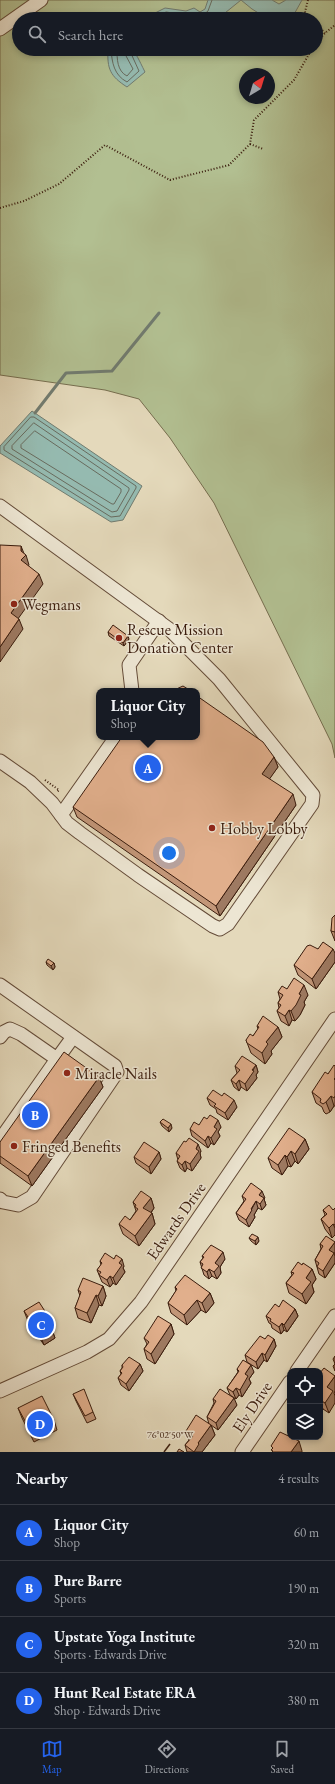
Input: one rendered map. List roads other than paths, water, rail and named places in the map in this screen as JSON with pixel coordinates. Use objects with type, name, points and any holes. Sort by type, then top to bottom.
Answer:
[{"type":"street","points":[[24,12],[42,0]]},
{"type":"street","points":[[0,28],[12,20]]},
{"type":"street","points":[[0,506],[169,629],[219,679],[313,795],[312,804],[228,924],[220,929],[213,926],[138,875],[80,833],[67,823],[52,803],[30,782],[0,761]]},
{"type":"street","points":[[132,688],[129,665],[159,621]]},
{"type":"street","points":[[61,815],[114,740]]},
{"type":"street","points":[[0,985],[115,1066],[117,1072],[32,1197],[18,1205],[4,1202],[0,1199]]},
{"type":"street","name":"Edwards Drive","points":[[0,1391],[87,1352],[109,1339],[123,1324],[141,1302],[335,1019]]},
{"type":"street","points":[[0,1037],[4,1032],[10,1029],[22,1034],[57,1060]]},
{"type":"street","points":[[0,1140],[73,1037]]},
{"type":"street","points":[[299,1368],[335,1316]]},
{"type":"street","name":"Ely Drive","points":[[242,1452],[287,1386]]},
{"type":"water","points":[[208,0],[241,0],[226,12],[200,12],[205,9]]},
{"type":"water","points":[[241,0],[272,0],[279,4],[286,0],[302,0],[295,12],[257,12]]},
{"type":"water","points":[[165,8],[186,11],[194,8],[200,12],[157,12]]},
{"type":"water","points":[[108,56],[137,56],[145,72],[127,87],[113,75],[108,62]]},
{"type":"water","points":[[32,411],[142,486],[123,520],[111,522],[0,453],[0,446]]},
{"type":"waterway","points":[[35,413],[66,373],[112,371],[159,313]]},
{"type":"place","name":"Wegmans","points":[[14,604]]},
{"type":"place","name":"Rescue Mission Donation Center","points":[[119,638]]},
{"type":"place","name":"Liquor City","points":[[148,768]]},
{"type":"place","name":"Hobby Lobby","points":[[212,828]]},
{"type":"place","name":"Miracle Nails","points":[[67,1073]]},
{"type":"place","name":"Pure Barre","points":[[35,1115]]},
{"type":"place","name":"Fringed Benefits","points":[[14,1146]]},
{"type":"place","name":"Upstate Yoga Institute","points":[[41,1325]]},
{"type":"place","name":"Hunt Real Estate ERA","points":[[40,1424]]}]
